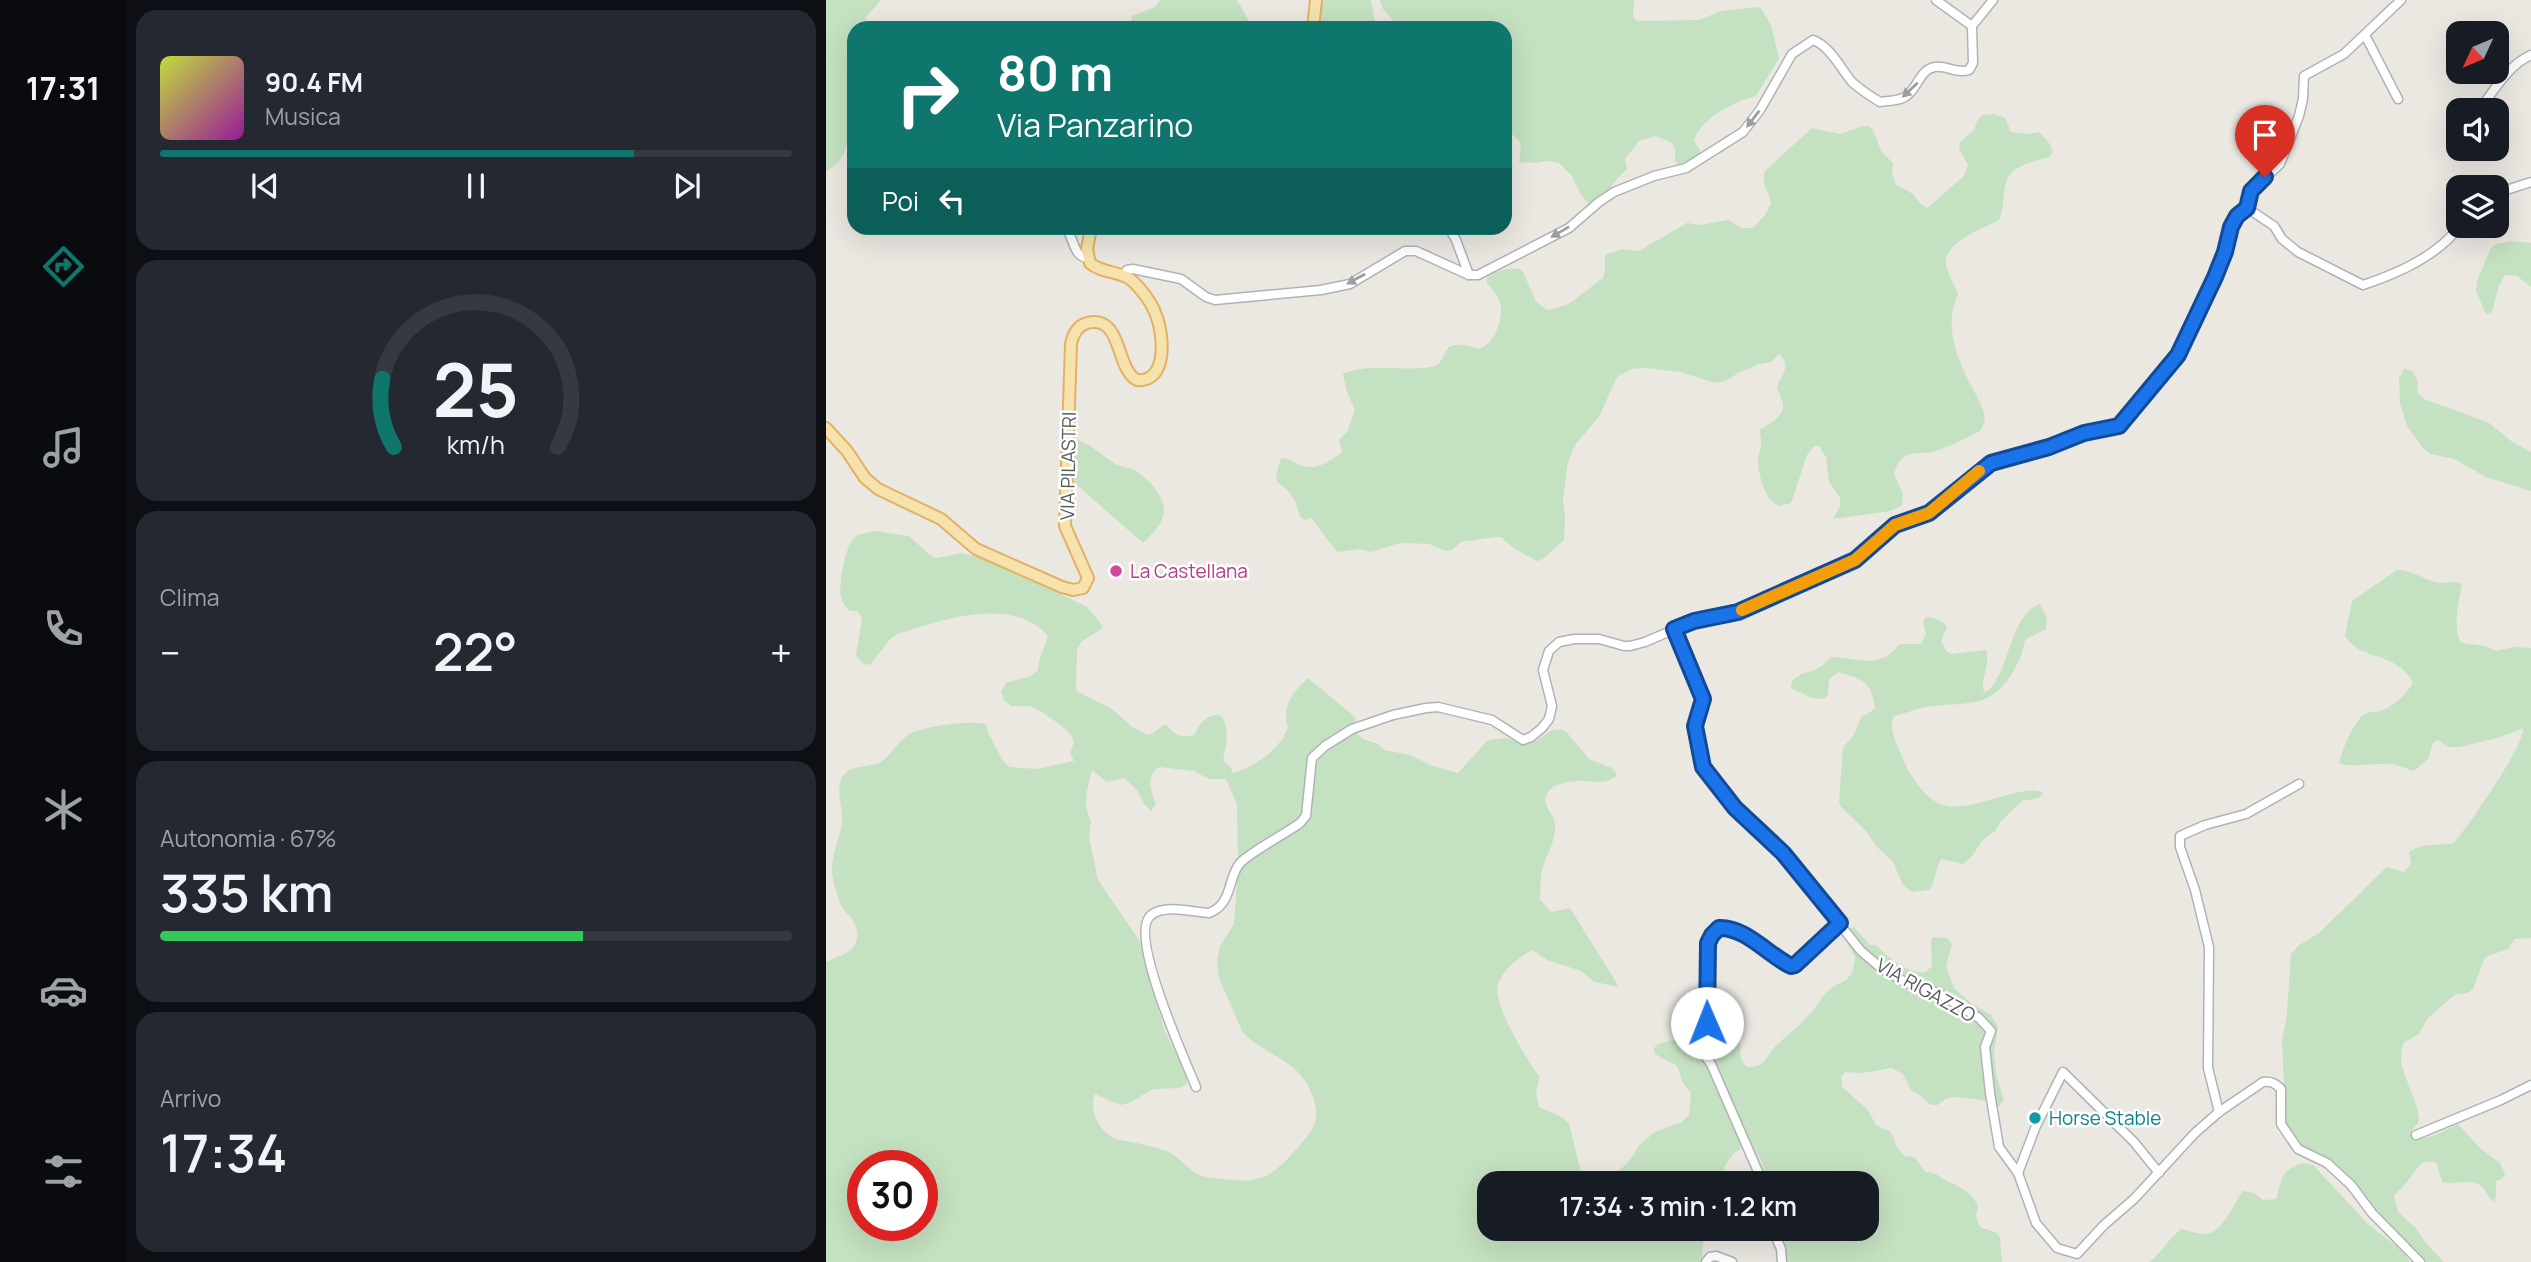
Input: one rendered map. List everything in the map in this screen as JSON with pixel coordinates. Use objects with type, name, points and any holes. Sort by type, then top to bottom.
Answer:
[{"type":"main road","points":[[1314,21],[1316,0]]},
{"type":"main road","points":[[1088,258],[1090,235]]},
{"type":"main road","name":"VIA PILASTRI","points":[[826,428],[848,451],[865,478],[878,489],[941,519],[976,550],[1062,587],[1082,589],[1088,578],[1065,526],[1073,335],[1077,329],[1089,322],[1107,327],[1116,340],[1127,372],[1137,380],[1149,380],[1160,365],[1160,334],[1156,316],[1137,286],[1123,276],[1093,267],[1088,258]]},
{"type":"street","points":[[1936,0],[1972,26]]},
{"type":"street","points":[[1123,276],[1127,270],[1133,269],[1181,279],[1206,297],[1215,300],[1321,290],[1350,284],[1405,251],[1416,251],[1469,275],[1478,275],[1569,228],[1614,192],[1654,176],[1686,168],[1743,132],[1760,110],[1792,54],[1813,40],[1829,52],[1854,83],[1880,103],[1905,98],[1918,84],[1924,72],[1935,67],[1969,71],[1973,63],[1972,26],[1993,0]]},
{"type":"street","points":[[1196,1087],[1168,1025],[1147,954],[1146,923],[1153,914],[1161,911],[1209,913],[1216,910],[1229,894],[1236,870],[1243,860],[1300,823],[1306,816],[1312,758],[1352,729],[1393,715],[1426,708],[1438,707],[1492,720],[1523,740],[1531,737],[1549,719],[1552,706],[1543,670],[1553,645],[1588,638],[1630,646],[1694,621],[1738,612],[1855,560],[1895,525],[1929,513],[1991,463],[2049,447],[2084,433],[2119,426],[2178,355],[2215,277],[2231,227],[2237,216],[2247,208],[2251,191],[2280,163],[2301,108],[2304,76],[2344,54],[2401,0]]},
{"type":"street","points":[[2365,35],[2398,99]]},
{"type":"street","points":[[2488,98],[2517,63],[2531,55]]},
{"type":"street","points":[[2509,189],[2531,183]]},
{"type":"street","points":[[2247,208],[2274,226],[2282,239],[2298,252],[2363,285],[2416,263],[2451,238]]},
{"type":"street","points":[[1071,235],[1077,254],[1088,258]]},
{"type":"street","points":[[1454,235],[1469,275]]},
{"type":"street","name":"VIA RIGAZZO","points":[[1674,629],[1703,699],[1695,726],[1703,767],[1735,808],[1783,853],[1861,951],[1881,968],[1905,982],[1938,993],[1979,1018],[1991,1031],[1985,1047],[1998,1144],[2018,1173],[2036,1223],[2057,1248],[2077,1254],[2104,1225],[2122,1211],[2195,1133],[2219,1112],[2263,1082],[2274,1083],[2281,1089],[2281,1124],[2298,1149],[2327,1163],[2420,1262]]},
{"type":"street","points":[[2219,1112],[2208,1069],[2209,947],[2195,890],[2180,847],[2180,836],[2204,825],[2246,814],[2299,784]]},
{"type":"street","points":[[1758,1171],[1711,1064],[1692,1038],[1692,1034],[1699,1032],[1707,1023],[1708,943],[1719,928],[1732,930],[1791,966],[1840,923]]},
{"type":"street","points":[[2018,1173],[2036,1126],[2063,1072],[2134,1142],[2159,1173]]},
{"type":"street","points":[[2416,1135],[2531,1085]]},
{"type":"street","points":[[1778,1241],[1782,1249],[1782,1262]]},
{"type":"street","points":[[1706,1262],[1710,1257],[1716,1256],[1732,1262]]},
{"type":"green space","points":[[826,0],[881,0],[866,17],[866,21],[847,21],[847,144],[839,162],[826,172]]},
{"type":"green space","points":[[1160,0],[1237,0],[1249,21],[1131,21],[1132,16],[1155,7]]},
{"type":"green space","points":[[1321,0],[1371,0],[1375,21],[1320,21]]},
{"type":"green space","points":[[1380,0],[1634,0],[1633,16],[1636,21],[1699,20],[1721,11],[1760,7],[1771,25],[1779,58],[1756,96],[1719,112],[1698,132],[1694,141],[1700,150],[1700,156],[1679,165],[1675,161],[1672,143],[1656,136],[1639,141],[1625,159],[1627,169],[1605,193],[1588,203],[1572,176],[1559,163],[1519,162],[1521,143],[1512,134],[1512,21],[1393,21],[1383,9]]},
{"type":"green space","points":[[1994,114],[2005,118],[2011,132],[2039,132],[2053,150],[2051,156],[2017,168],[2005,186],[1999,220],[1958,242],[1947,255],[1947,267],[1958,294],[1952,318],[1954,342],[1985,420],[1981,430],[1960,441],[1939,450],[1911,454],[1901,459],[1894,474],[1903,494],[1902,505],[1891,511],[1833,519],[1840,506],[1840,497],[1829,482],[1826,457],[1819,446],[1814,446],[1807,455],[1791,503],[1780,506],[1766,493],[1759,471],[1760,430],[1775,420],[1783,408],[1777,387],[1785,362],[1779,354],[1771,362],[1759,364],[1728,380],[1715,383],[1681,372],[1645,368],[1632,369],[1617,377],[1599,417],[1575,445],[1568,462],[1563,500],[1564,540],[1543,559],[1537,561],[1515,549],[1501,537],[1461,542],[1452,550],[1446,551],[1429,544],[1400,543],[1371,552],[1360,549],[1337,552],[1311,518],[1305,520],[1300,517],[1293,497],[1277,482],[1281,458],[1316,467],[1342,452],[1339,440],[1347,432],[1355,410],[1343,374],[1375,368],[1430,367],[1441,360],[1450,347],[1465,345],[1479,349],[1489,342],[1496,332],[1501,313],[1499,300],[1487,283],[1487,278],[1495,273],[1509,269],[1522,270],[1536,301],[1547,310],[1570,303],[1603,278],[1605,255],[1622,249],[1639,251],[1687,223],[1699,225],[1728,220],[1742,228],[1753,228],[1771,204],[1764,183],[1766,170],[1812,128],[1840,134],[1868,126],[1873,130],[1881,151],[1893,163],[1892,174],[1896,185],[1913,194],[1927,208],[1964,176],[1968,165],[1959,148],[1960,142],[1974,130],[1978,119],[1983,115]]},
{"type":"green space","points":[[2511,241],[2531,243],[2531,287],[2517,276],[2505,275],[2499,285],[2492,312],[2486,314],[2476,291],[2477,281],[2491,248],[2496,244]]},
{"type":"green space","points":[[2404,368],[2412,371],[2418,381],[2417,392],[2424,399],[2489,423],[2511,441],[2531,452],[2531,491],[2486,477],[2454,459],[2431,454],[2422,447],[2407,426],[2400,403],[2399,379]]},
{"type":"green space","points":[[1072,439],[1089,446],[1116,464],[1138,472],[1158,493],[1164,514],[1154,532],[1143,543],[1070,479]]},
{"type":"green space","points":[[875,531],[909,536],[936,558],[963,553],[997,563],[1087,607],[1103,628],[1081,642],[1077,650],[1076,690],[1107,706],[1131,726],[1150,735],[1165,724],[1178,735],[1194,735],[1207,718],[1220,715],[1227,731],[1223,761],[1230,766],[1233,773],[1258,762],[1279,743],[1288,728],[1287,706],[1297,689],[1308,678],[1355,717],[1357,733],[1362,739],[1378,744],[1384,750],[1410,755],[1433,766],[1458,773],[1488,740],[1505,738],[1529,742],[1552,730],[1561,729],[1589,759],[1612,768],[1617,775],[1608,781],[1563,783],[1552,788],[1547,794],[1546,802],[1554,820],[1555,830],[1542,871],[1540,899],[1551,912],[1570,908],[1619,987],[1595,982],[1581,971],[1547,960],[1532,950],[1508,969],[1500,979],[1497,993],[1512,1032],[1540,1077],[1536,1091],[1539,1107],[1569,1123],[1581,1171],[1477,1171],[1477,1241],[1704,1241],[1701,1262],[826,1262],[826,962],[850,951],[857,937],[855,925],[839,900],[832,873],[832,862],[842,824],[839,791],[843,776],[852,769],[881,762],[908,735],[958,723],[986,724],[1003,761],[1009,767],[1036,769],[1074,761],[1070,753],[1073,739],[1066,730],[1033,707],[1011,706],[1004,700],[1001,691],[1006,683],[1031,676],[1038,670],[1048,636],[1034,624],[1016,616],[997,614],[955,618],[898,634],[891,638],[870,665],[862,663],[856,655],[862,620],[858,611],[850,611],[843,603],[840,584],[845,557],[858,535]],"holes":[[[1159,767],[1194,771],[1209,779],[1226,779],[1237,804],[1238,869],[1234,924],[1220,946],[1217,960],[1219,978],[1242,1031],[1249,1039],[1301,1075],[1315,1102],[1316,1117],[1306,1138],[1282,1165],[1257,1179],[1236,1180],[1202,1176],[1166,1151],[1113,1138],[1102,1128],[1093,1108],[1095,1094],[1120,1105],[1129,1103],[1153,1089],[1179,1088],[1187,1084],[1186,1076],[1164,1029],[1139,940],[1098,880],[1089,837],[1091,822],[1086,807],[1092,770],[1107,782],[1124,778],[1137,790],[1151,811],[1156,804],[1151,780]]]},
{"type":"green space","points":[[2397,570],[2408,571],[2434,582],[2462,584],[2457,622],[2461,643],[2485,646],[2496,651],[2513,647],[2531,648],[2531,938],[2515,939],[2508,949],[2485,957],[2473,989],[2452,997],[2428,1018],[2419,1034],[2403,1043],[2402,1066],[2419,1116],[2419,1121],[2412,1130],[2414,1140],[2436,1135],[2458,1124],[2481,1149],[2500,1163],[2505,1175],[2496,1181],[2494,1202],[2478,1184],[2442,1182],[2437,1164],[2427,1162],[2419,1166],[2394,1195],[2398,1212],[2416,1228],[2444,1262],[2426,1262],[2373,1208],[2352,1179],[2329,1158],[2302,1145],[2286,1124],[2282,1042],[2291,954],[2299,945],[2319,933],[2387,867],[2404,872],[2411,864],[2409,852],[2425,846],[2454,843],[2515,751],[2523,728],[2501,737],[2460,747],[2448,747],[2438,740],[2433,743],[2428,759],[2414,771],[2391,764],[2339,763],[2349,736],[2361,717],[2390,707],[2404,695],[2413,682],[2397,665],[2360,650],[2345,636],[2352,601]]},
{"type":"green space","points":[[2040,604],[2047,618],[2046,629],[2025,640],[2014,671],[1994,694],[1974,702],[1925,707],[1894,716],[1892,720],[1893,734],[1907,768],[1925,793],[1940,804],[1955,807],[2023,791],[2043,793],[2039,798],[2022,801],[1963,864],[1941,859],[1929,890],[1912,892],[1903,885],[1893,862],[1840,806],[1843,748],[1854,734],[1861,717],[1875,707],[1871,691],[1859,679],[1839,672],[1829,679],[1828,695],[1824,699],[1812,698],[1791,688],[1792,681],[1821,667],[1831,657],[1877,660],[1893,652],[1899,644],[1921,644],[1926,634],[1923,622],[1929,617],[1947,627],[1941,641],[1946,651],[1951,654],[1986,650],[1984,692],[1989,690],[2002,669],[2023,618],[2030,609]]},
{"type":"green space","points":[[1854,927],[1870,945],[1876,945],[1905,968],[1919,972],[1926,972],[1932,966],[1931,939],[1947,938],[1952,944],[1946,966],[1954,988],[1991,1015],[1998,1027],[1994,1054],[1996,1074],[2004,1100],[1997,1109],[1989,1101],[1958,1097],[1947,1098],[1937,1105],[1931,1105],[1911,1091],[1903,1074],[1892,1068],[1862,1073],[1845,1072],[1841,1077],[1842,1087],[1868,1110],[1876,1125],[1891,1132],[1904,1156],[1915,1157],[1925,1172],[1937,1175],[1972,1197],[1978,1205],[1976,1216],[1980,1227],[1997,1233],[2000,1238],[2002,1262],[1787,1262],[1784,1241],[1879,1241],[1879,1171],[1764,1171],[1760,1158],[1750,1143],[1731,1156],[1722,1171],[1618,1171],[1631,1159],[1639,1145],[1655,1132],[1682,1122],[1689,1115],[1691,1093],[1683,1083],[1677,1066],[1655,1054],[1654,1048],[1658,1044],[1711,1030],[1729,1029],[1740,1042],[1740,1054],[1744,1063],[1751,1067],[1756,1066],[1805,1020],[1826,993],[1845,981],[1851,973],[1855,957],[1846,941],[1848,930]]},
{"type":"green space","points":[[2302,1163],[2313,1165],[2369,1225],[2401,1250],[2410,1262],[2149,1262],[2181,1229],[2204,1234],[2217,1229],[2243,1191],[2254,1193],[2263,1200],[2276,1199],[2286,1173]]},
{"type":"slow traffic","points":[[1742,610],[1855,560],[1895,525],[1929,513],[1979,471]]},
{"type":"place","name":"La Castellana","points":[[1116,571]]},
{"type":"place","name":"Horse Stable","points":[[2035,1118]]},
{"type":"route","points":[[1707,1023],[1708,943],[1719,928],[1743,935],[1791,966],[1840,923],[1783,853],[1735,808],[1703,767],[1695,726],[1703,699],[1674,629],[1694,621],[1738,612],[1855,560],[1895,525],[1929,513],[1991,463],[2049,447],[2084,433],[2119,426],[2178,355],[2215,277],[2231,227],[2237,216],[2247,208],[2251,191],[2265,177]]}]
